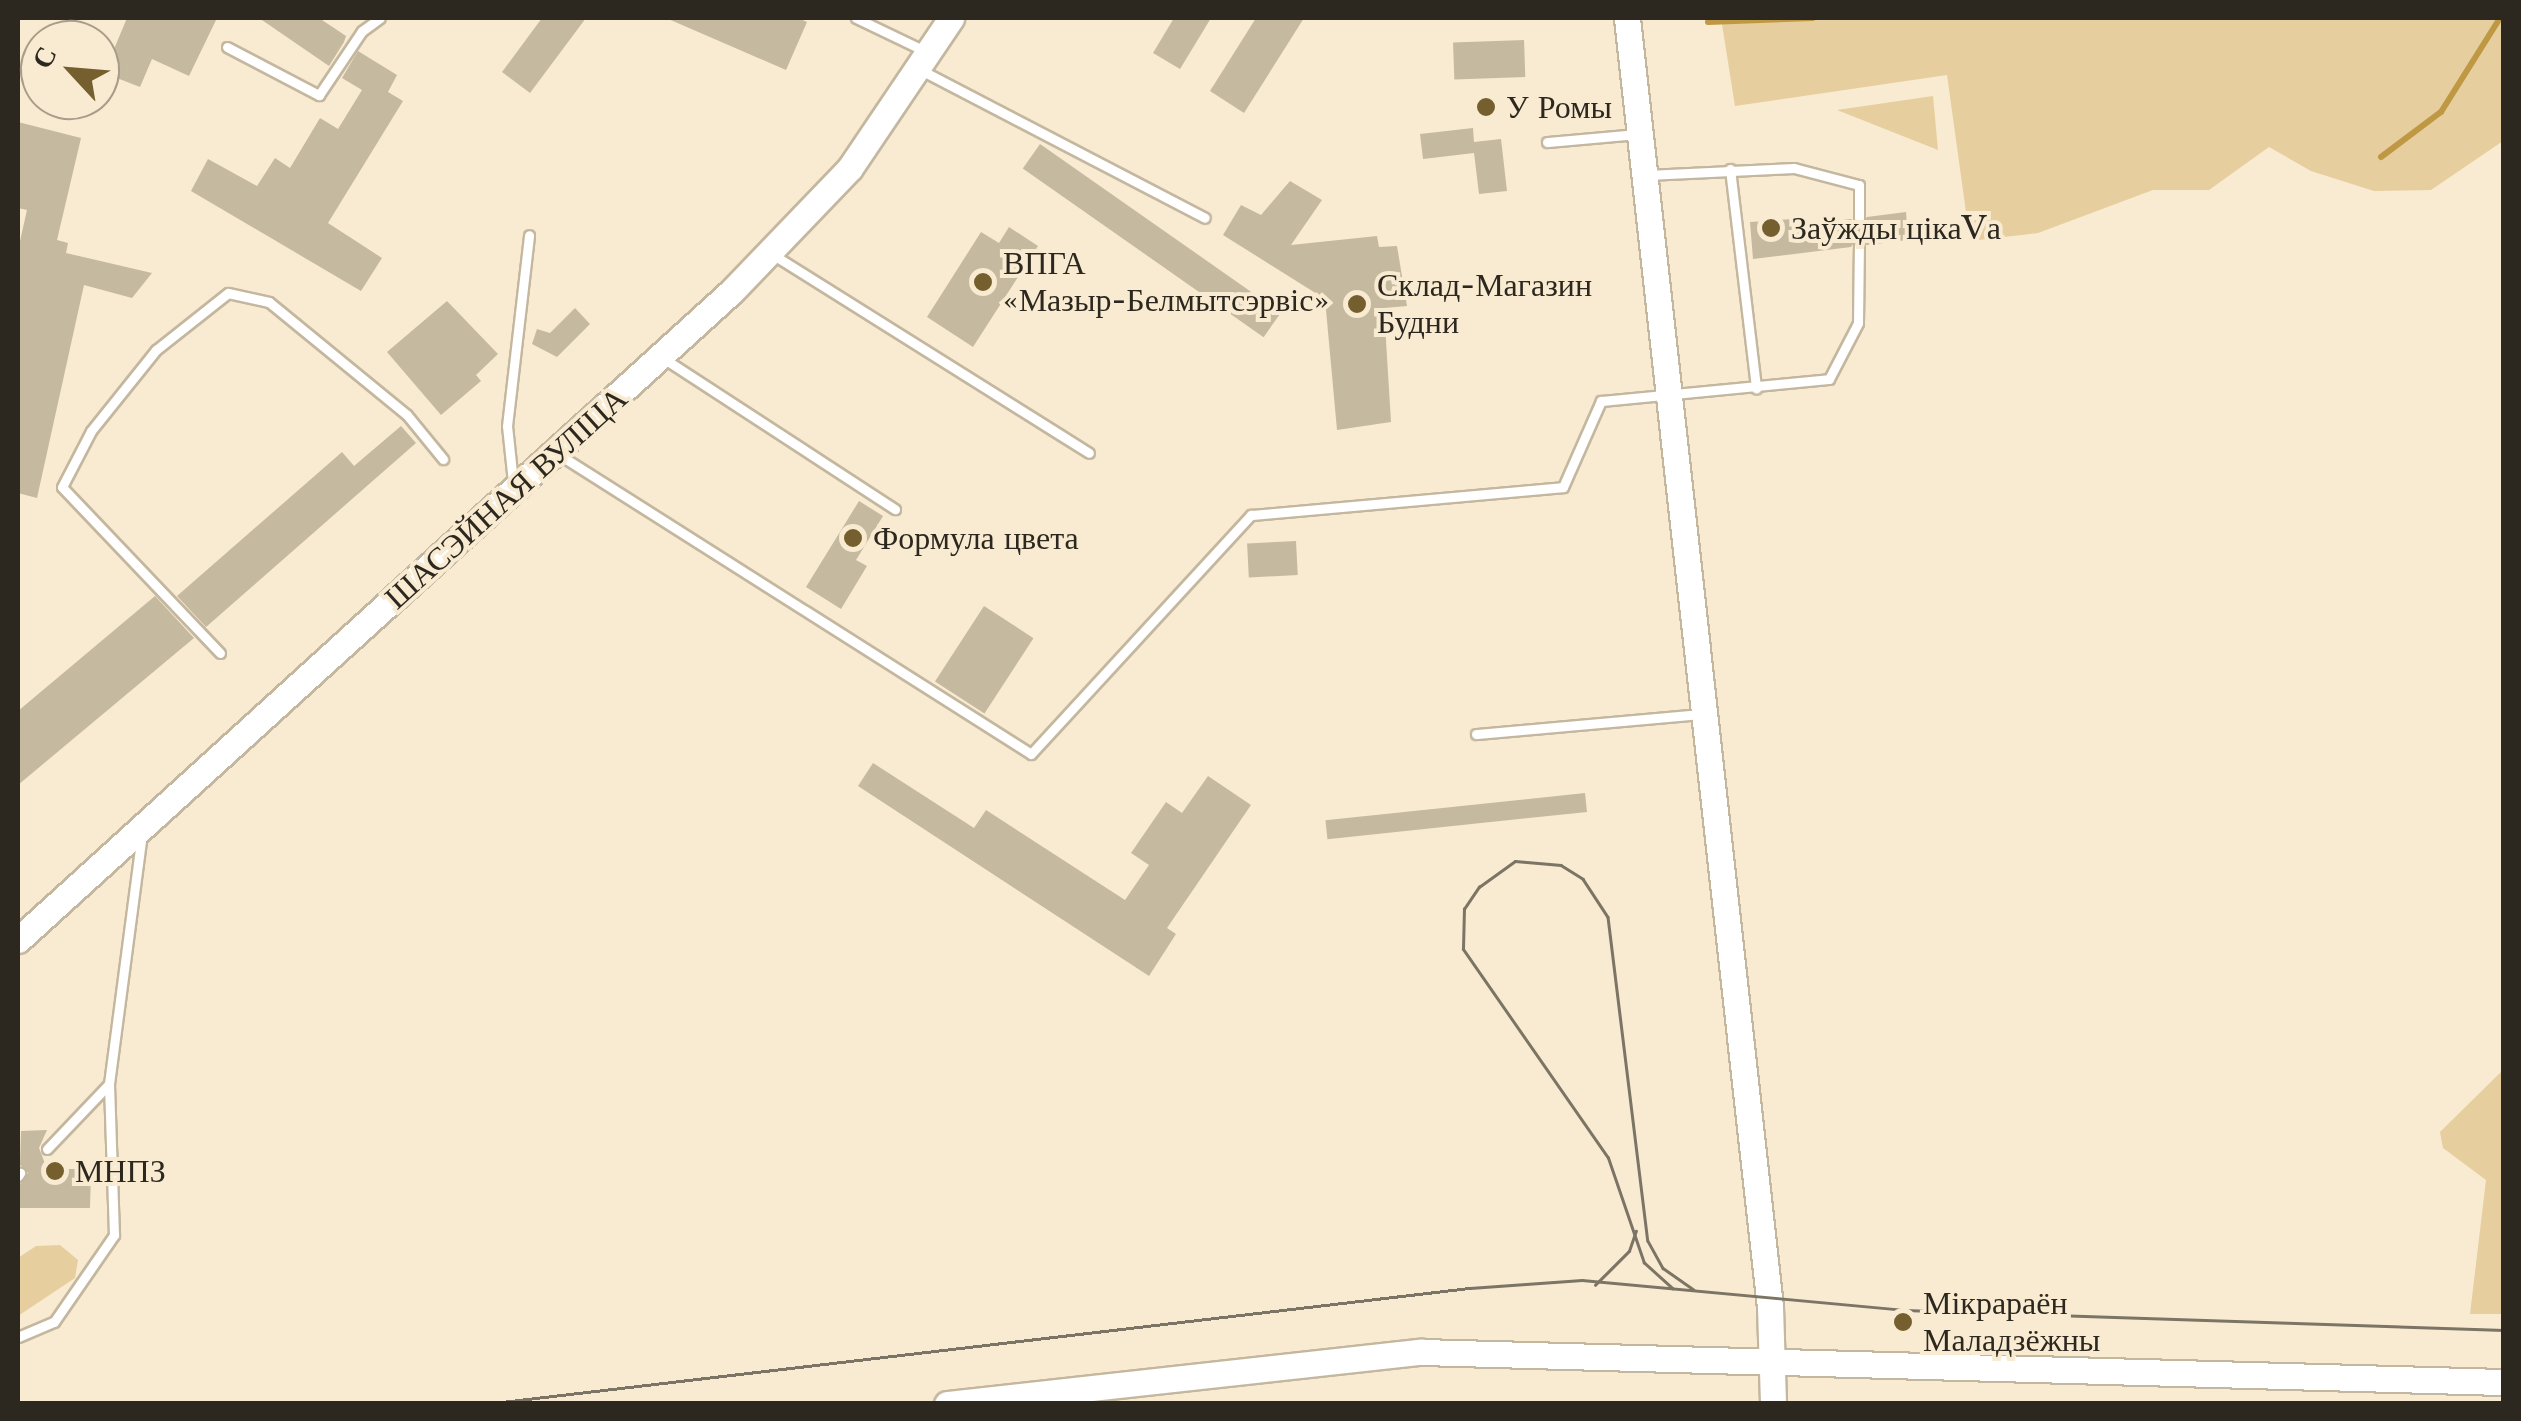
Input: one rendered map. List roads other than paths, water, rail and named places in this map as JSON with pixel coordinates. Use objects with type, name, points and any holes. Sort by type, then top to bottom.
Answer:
[{"type":"main road","name":"ШАСЭЙНАЯ ВУЛІЦА","points":[[18,940],[661,356],[769,252],[850,168],[951,18]]},
{"type":"main road","points":[[1628,18],[1644,133],[1770,1307],[1768,1366],[1773,1404]]},
{"type":"main road","points":[[947,1404],[1420,1352],[1768,1366],[2504,1382]]},
{"type":"lane","points":[[227,47],[319,96],[362,31],[380,18]]},
{"type":"lane","points":[[856,18],[922,60],[1204,218]]},
{"type":"lane","points":[[1546,142],[1644,133]]},
{"type":"lane","points":[[1647,174],[1794,168],[1859,185],[1859,218]]},
{"type":"lane","points":[[1730,169],[1756,388]]},
{"type":"lane","points":[[514,490],[507,426],[529,236]]},
{"type":"lane","points":[[556,452],[1031,754],[1250,515],[1563,487],[1601,401],[1829,379],[1858,323],[1859,246]]},
{"type":"lane","points":[[769,252],[1090,454]]},
{"type":"lane","points":[[220,653],[62,487],[90,431],[156,350],[228,293],[270,302],[407,416],[443,458]]},
{"type":"lane","points":[[661,356],[895,509]]},
{"type":"lane","points":[[1476,734],[1705,714]]},
{"type":"lane","points":[[18,1337],[54,1322],[114,1235],[109,1084],[142,829]]},
{"type":"lane","points":[[47,1150],[109,1084]]},
{"type":"waterway","points":[[1708,22],[1813,18]]},
{"type":"waterway","points":[[2381,157],[2441,112],[2500,18]]},
{"type":"tram line","points":[[1673,1289],[1644,1263],[1608,1158],[1463,949],[1464,909],[1479,887],[1515,861],[1561,865],[1583,879],[1608,917],[1648,1241],[1663,1268],[1693,1289]]},
{"type":"tram line","points":[[1595,1285],[1629,1251],[1636,1231]]},
{"type":"tram line","points":[[485,1404],[1470,1288],[1582,1280],[1904,1310],[2504,1330]]},
{"type":"place","name":"У Ромы","points":[[1486,107]]},
{"type":"place","name":"Заўжды цікаVа","points":[[1771,228]]},
{"type":"place","name":"ВПГА «Мазыр-Белмытсэрвіс»","points":[[983,282]]},
{"type":"place","name":"Склад-Магазин Будни","points":[[1357,304]]},
{"type":"place","name":"Формула цвета","points":[[853,538]]},
{"type":"place","name":"МНПЗ","points":[[55,1171]]},
{"type":"place","name":"Мікрараён Маладзёжны","points":[[1903,1322]]}]
